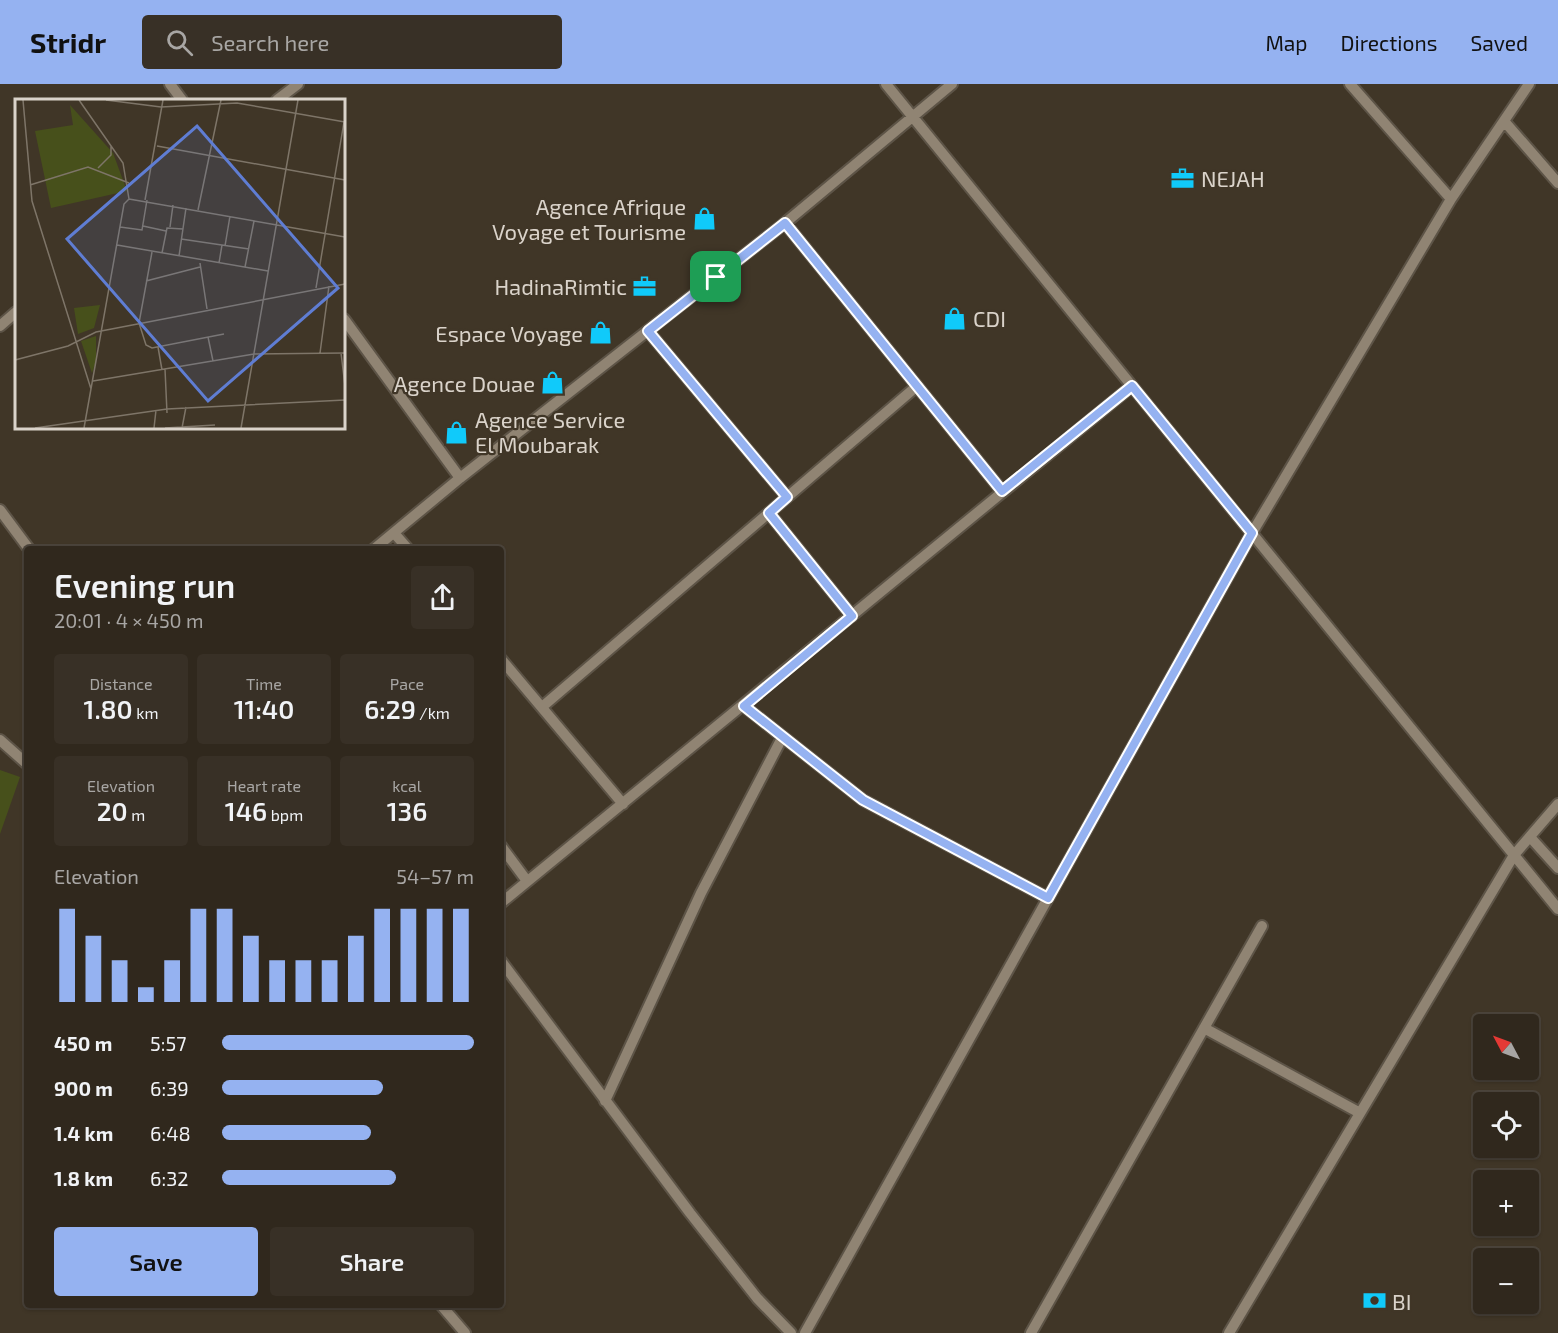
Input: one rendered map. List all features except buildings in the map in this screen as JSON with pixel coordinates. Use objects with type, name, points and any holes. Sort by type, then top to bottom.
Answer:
[{"type":"street","points":[[170,84],[181,99]]},
{"type":"street","points":[[278,99],[298,84]]},
{"type":"street","points":[[886,84],[1558,909]]},
{"type":"street","points":[[378,546],[460,478],[785,223],[952,84]]},
{"type":"street","points":[[1350,84],[1450,199]]},
{"type":"street","points":[[805,1333],[1252,533],[1450,199],[1529,84]]},
{"type":"street","points":[[1504,121],[1558,183]]},
{"type":"street","points":[[785,223],[1002,491]]},
{"type":"street","points":[[0,326],[15,313]]},
{"type":"street","points":[[345,320],[460,478]]},
{"type":"street","points":[[648,331],[787,497]]},
{"type":"street","points":[[542,707],[917,386]]},
{"type":"street","points":[[504,900],[1132,386]]},
{"type":"street","points":[[0,510],[27,546]]},
{"type":"street","points":[[769,513],[852,616]]},
{"type":"street","points":[[394,533],[405,546]]},
{"type":"street","points":[[504,663],[623,804]]},
{"type":"street","points":[[744,706],[863,800],[1048,898]]},
{"type":"street","points":[[605,1101],[701,893],[782,738]]},
{"type":"street","points":[[0,740],[24,761]]},
{"type":"street","points":[[1229,1333],[1514,855],[1558,804]]},
{"type":"street","points":[[1530,837],[1558,868]]},
{"type":"street","points":[[504,850],[527,881]]},
{"type":"street","points":[[1031,1333],[1262,926]]},
{"type":"street","points":[[504,965],[690,1214],[758,1298],[791,1333]]},
{"type":"street","points":[[1204,1028],[1360,1113]]},
{"type":"street","points":[[444,1308],[465,1333]]},
{"type":"green space","points":[[0,770],[20,777],[0,834]]},
{"type":"place","name":"NEJAH","points":[[1183,178]]},
{"type":"place","name":"Agence Afrique Voyage et Tourisme","points":[[704,219]]},
{"type":"place","name":"HadinaRimtic","points":[[645,286]]},
{"type":"place","name":"CDI","points":[[955,318]]},
{"type":"place","name":"Espace Voyage","points":[[601,333]]},
{"type":"place","name":"Agence Douae","points":[[553,383]]},
{"type":"place","name":"Agence Service El Moubarak","points":[[457,432]]},
{"type":"place","name":"BI","points":[[1374,1301]]},
{"type":"route","points":[[785,223],[1002,491],[1132,386],[1252,533],[1048,898],[863,800],[744,706],[852,616],[769,513],[787,497],[648,331],[716,277],[785,223]]}]
